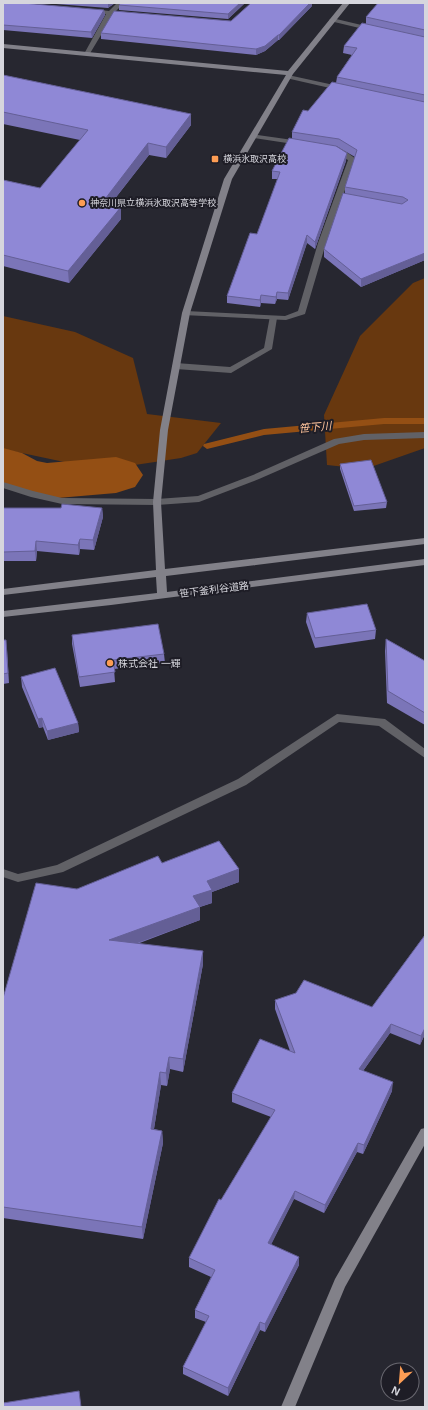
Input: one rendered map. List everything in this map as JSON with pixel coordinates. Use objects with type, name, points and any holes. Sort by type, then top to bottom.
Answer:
[{"type":"street","points":[[87,54],[111,12],[121,3]]},
{"type":"street","points":[[162,595],[157,502],[164,430],[186,313],[228,179],[289,75],[347,3]]},
{"type":"street","points":[[88,10],[133,14]]},
{"type":"street","points":[[332,20],[378,31]]},
{"type":"street","points":[[3,46],[289,75],[349,90]]},
{"type":"street","points":[[254,136],[308,145]]},
{"type":"street","points":[[186,313],[286,318],[302,312],[322,243],[342,197],[352,159],[338,150],[323,147]]},
{"type":"street","points":[[176,366],[231,370],[268,349],[274,318]]},
{"type":"street","points":[[3,484],[32,494],[62,501],[157,502],[199,499],[256,478],[337,441],[364,436],[425,435]]},
{"type":"street","points":[[3,592],[425,541]]},
{"type":"street","name":"笹下釜利谷道路","points":[[3,614],[425,562]]},
{"type":"street","points":[[3,873],[18,878],[59,869],[242,782],[337,718],[381,722],[425,754]]},
{"type":"street","points":[[288,1407],[340,1283],[425,1133]]},
{"type":"shaded area","points":[[425,278],[425,448],[365,469],[327,465],[324,415],[360,336],[413,283]]},
{"type":"shaded area","points":[[3,316],[75,332],[133,358],[147,414],[221,423],[197,453],[181,458],[102,470],[3,449]]},
{"type":"building","points":[[3,3],[23,3],[104,10],[91,32],[3,25]]},
{"type":"building","points":[[121,3],[240,3],[228,14],[119,5]]},
{"type":"building","points":[[251,3],[310,3],[279,35],[265,46],[256,49],[101,33],[114,11],[231,21]]},
{"type":"building","points":[[378,3],[425,3],[425,30],[366,17]]},
{"type":"building","points":[[362,23],[425,37],[425,95],[337,77],[357,48],[344,46]]},
{"type":"building","points":[[3,75],[191,114],[166,147],[148,143],[102,203],[121,207],[68,271],[3,255],[3,180],[40,188],[88,130],[3,112]]},
{"type":"building","points":[[332,82],[425,102],[425,253],[361,279],[324,249],[343,193],[402,204],[408,200],[403,197],[345,187],[357,150],[339,139],[292,132],[303,110],[308,111]]},
{"type":"building","points":[[289,138],[336,146],[347,153],[315,242],[307,235],[288,293],[277,292],[276,297],[261,295],[260,300],[227,296],[250,233],[257,234],[280,172],[272,171]]},
{"type":"building","points":[[371,460],[387,502],[354,506],[340,464]]},
{"type":"building","points":[[62,504],[102,508],[93,540],[80,539],[78,545],[36,541],[35,551],[3,552],[3,508],[61,508]]},
{"type":"building","points":[[367,604],[376,630],[315,638],[307,613]]},
{"type":"building","points":[[158,624],[164,654],[113,660],[115,672],[79,677],[72,635]]},
{"type":"building","points":[[386,639],[425,661],[425,713],[388,691]]},
{"type":"building","points":[[3,640],[6,640],[8,673],[3,674]]},
{"type":"building","points":[[55,668],[78,723],[47,731],[42,718],[38,719],[21,677]]},
{"type":"building","points":[[219,841],[239,869],[207,881],[212,890],[193,896],[200,907],[109,940],[203,951],[183,1059],[169,1057],[166,1073],[160,1072],[151,1129],[162,1131],[142,1227],[3,1207],[3,998],[36,883],[77,889],[158,856],[162,863]]},
{"type":"building","points":[[425,935],[425,1028],[421,1036],[391,1024],[359,1069],[393,1082],[364,1145],[358,1143],[325,1205],[295,1191],[268,1243],[299,1257],[265,1324],[260,1322],[228,1388],[183,1367],[209,1316],[195,1310],[215,1270],[189,1258],[219,1199],[221,1200],[275,1110],[232,1093],[260,1039],[295,1053],[275,1000],[296,993],[304,980],[372,1007]]},
{"type":"building","points":[[79,1391],[81,1407],[3,1407],[3,1403]]},
{"type":"waterway","name":"笹下川","points":[[207,446],[264,432],[384,421],[425,421]]},
{"type":"waterway","name":"笹下川","points":[[3,465],[18,473],[46,481],[116,475]]},
{"type":"place","name":"横浜氷取沢高校","points":[[215,159]]},
{"type":"place","name":"神奈川県立横浜氷取沢高等学校","points":[[82,203]]},
{"type":"place","name":"株式会社 一輝","points":[[110,663]]}]
